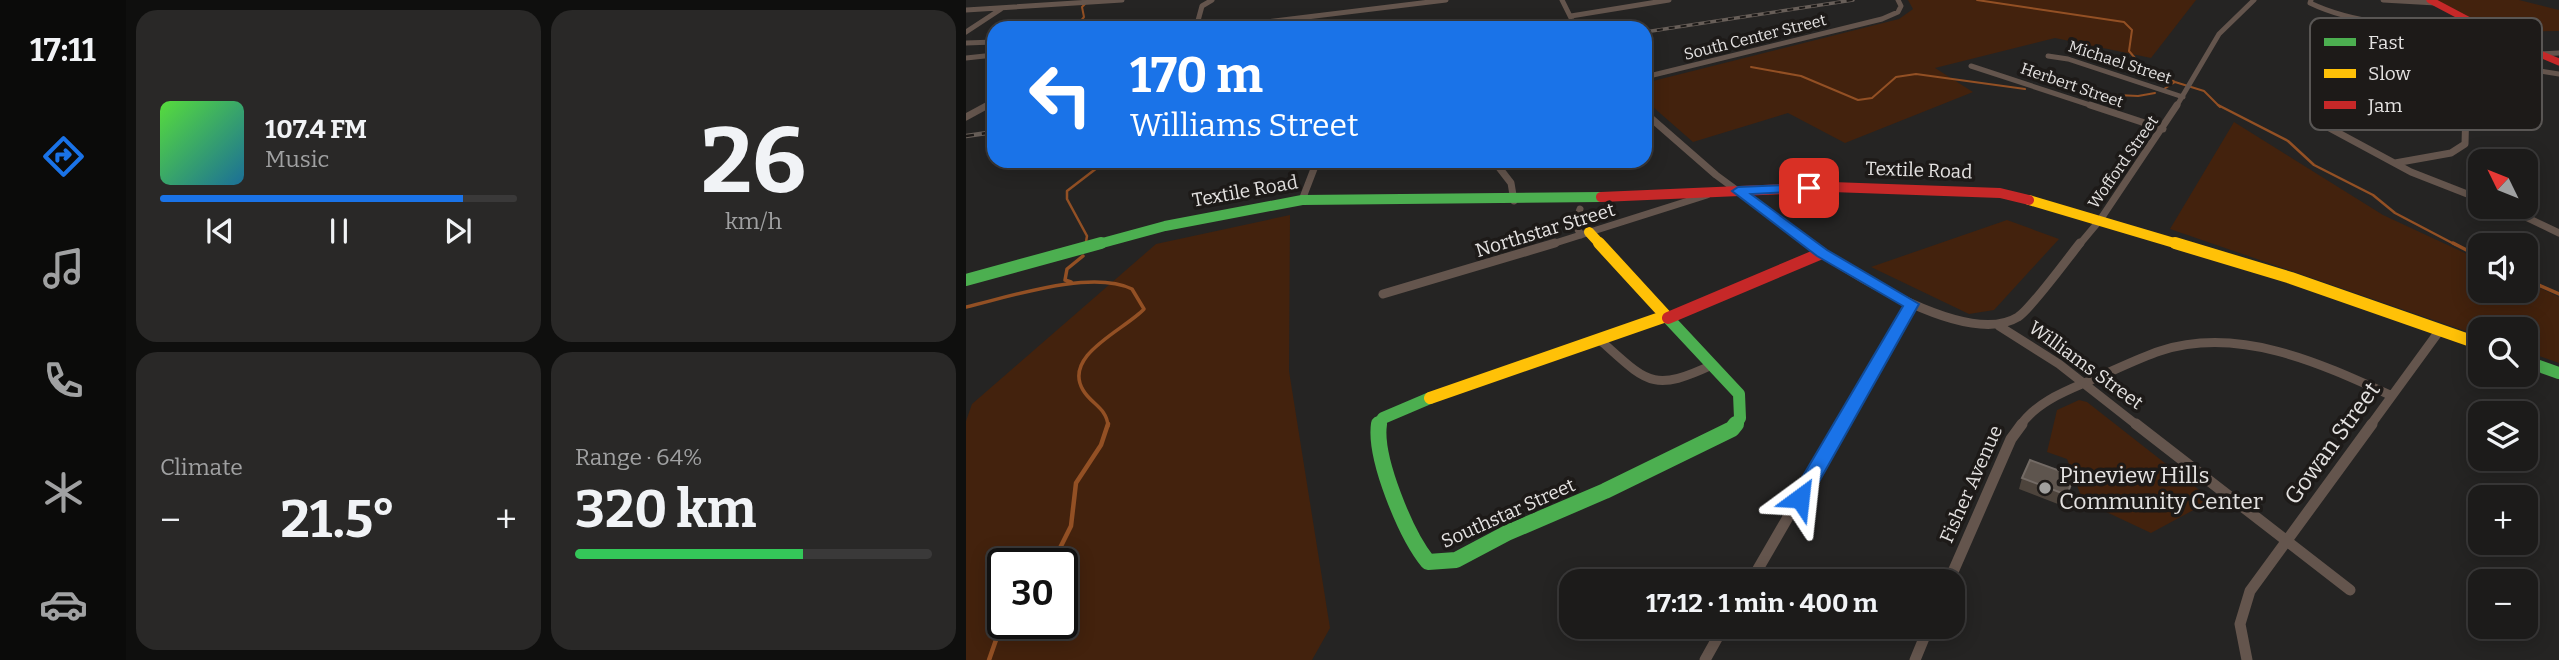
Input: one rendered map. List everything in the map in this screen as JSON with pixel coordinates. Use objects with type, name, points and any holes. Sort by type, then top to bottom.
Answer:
[{"type":"street","points":[[1198,21],[1202,6],[1212,0]]},
{"type":"street","points":[[1269,21],[1409,2],[1446,0]]},
{"type":"street","points":[[1562,0],[1573,21]]},
{"type":"street","points":[[1571,16],[1669,0]]},
{"type":"street","name":"South Center Street","points":[[1652,75],[1882,19],[1900,10],[1898,0]]},
{"type":"street","name":"Wofford Street","points":[[1999,326],[2018,317],[2100,219],[2163,129],[2219,34],[2253,0]]},
{"type":"street","points":[[2311,0],[2310,3],[2316,8],[2372,18]]},
{"type":"street","points":[[2384,0],[2433,2],[2463,18]]},
{"type":"street","points":[[966,10],[1120,1]]},
{"type":"street","points":[[966,32],[1002,8]]},
{"type":"street","points":[[966,43],[987,42]]},
{"type":"street","points":[[2542,55],[2559,62]]},
{"type":"street","points":[[966,58],[987,56]]},
{"type":"street","name":"Michael Street","points":[[2048,56],[2186,90]]},
{"type":"street","name":"Herbert Street","points":[[1971,66],[2163,129]]},
{"type":"street","points":[[966,117],[987,106]]},
{"type":"street","name":"Williams Street","points":[[1652,120],[1677,144],[1822,253],[1911,304],[1963,325],[1999,326],[2036,348],[2350,590]]},
{"type":"street","points":[[2333,130],[2429,181],[2468,195]]},
{"type":"street","points":[[2395,163],[2451,153],[2465,144],[2465,130]]},
{"type":"street","points":[[1302,200],[1316,168]]},
{"type":"street","points":[[1499,168],[1511,183],[1514,201]]},
{"type":"street","name":"Textile Road","points":[[966,280],[1165,226],[1302,200],[1514,201],[1856,186],[2013,195],[2291,278],[2468,340]]},
{"type":"street","name":"Northstar Street","points":[[1382,294],[1715,192]]},
{"type":"street","points":[[1580,209],[1575,224],[1665,316]]},
{"type":"street","points":[[2530,219],[2559,233]]},
{"type":"street","name":"Southstar Street","points":[[1665,316],[1739,394],[1740,418],[1732,429],[1605,491],[1507,533],[1456,560],[1437,564],[1422,558],[1409,531],[1383,452],[1378,426],[1380,422],[1449,389],[1601,341],[1822,253]]},
{"type":"street","points":[[1758,569],[1911,304]]},
{"type":"street","name":"Gowan Street","points":[[2247,660],[2240,624],[2250,591],[2440,330]]},
{"type":"street","points":[[1601,341],[1635,371],[1661,384],[1681,380],[1712,365]]},
{"type":"street","name":"Fisher Avenue","points":[[1954,569],[2019,425],[2042,404],[2162,350],[2213,343],[2299,356],[2392,396]]},
{"type":"street","points":[[2538,366],[2559,373]]},
{"type":"street","points":[[1704,660],[1716,639]]},
{"type":"street","points":[[1915,660],[1924,639]]},
{"type":"shaded area","points":[[1908,0],[2196,0],[2151,58],[2055,38],[1935,68],[1973,92],[1845,143],[1788,113],[1693,142],[1652,106],[1652,81],[1899,19],[1913,9]]},
{"type":"shaded area","points":[[2437,0],[2519,0],[2559,10],[2559,31],[2542,31],[2542,18],[2471,18]]},
{"type":"shaded area","points":[[2234,122],[2383,215],[2468,254],[2468,303],[2538,303],[2538,287],[2559,297],[2559,363],[2538,356],[2538,317],[2468,317],[2468,332],[2170,229]]},
{"type":"shaded area","points":[[1290,215],[1289,371],[1330,628],[1312,660],[966,660],[966,421],[972,404],[1156,244]]},
{"type":"shaded area","points":[[2007,220],[2059,239],[1994,310],[1969,314],[1871,267]]},
{"type":"shaded area","points":[[2079,400],[2087,402],[2212,500],[2151,533],[2083,501],[2067,459],[2047,452],[2057,410]]},
{"type":"building","points":[[2030,460],[2074,476],[2067,495],[2022,478]]},
{"type":"waterway","points":[[1977,0],[2124,22],[2132,30],[2129,51],[2140,64],[2175,82]]},
{"type":"waterway","points":[[1081,21],[1084,17],[1082,7],[1085,4]]},
{"type":"waterway","points":[[1751,67],[1801,76],[1858,100],[1872,98],[1896,77],[1916,74],[2025,89]]},
{"type":"waterway","points":[[2164,89],[2175,82]]},
{"type":"waterway","points":[[2175,82],[2204,91],[2218,105]]},
{"type":"waterway","points":[[2075,93],[2138,96],[2155,93]]},
{"type":"waterway","points":[[2218,105],[2288,141],[2314,165],[2373,195],[2395,213],[2456,245]]},
{"type":"waterway","points":[[1086,242],[1087,236],[1067,199],[1067,191],[1097,168]]},
{"type":"waterway","points":[[2453,243],[2468,251]]},
{"type":"waterway","points":[[1071,282],[1065,280],[1067,269],[1083,256]]},
{"type":"waterway","points":[[966,307],[1073,283],[1115,284],[1132,289],[1144,309],[1099,344],[1081,365],[1079,377],[1083,390],[1102,410],[1108,425]]},
{"type":"waterway","points":[[2538,285],[2559,294]]},
{"type":"waterway","points":[[1060,548],[1071,526],[1076,483],[1101,445],[1108,425]]},
{"type":"waterway","points":[[989,660],[996,639]]},
{"type":"railway","points":[[1652,31],[1853,0]]},
{"type":"railway","points":[[966,136],[987,133]]},
{"type":"traffic: fast","points":[[966,280],[1165,226],[1302,200],[1601,197]]},
{"type":"traffic: fast","points":[[1430,398],[1383,418],[1378,426],[1394,498],[1408,533],[1428,562],[1456,560],[1507,533],[1605,491],[1732,429],[1740,418],[1739,394],[1668,318]]},
{"type":"traffic: fast","points":[[2538,366],[2559,373]]},
{"type":"traffic: slow","points":[[2029,200],[2291,278],[2468,340]]},
{"type":"traffic: slow","points":[[1430,398],[1666,316],[1589,232]]},
{"type":"traffic: jam","points":[[2430,0],[2464,18]]},
{"type":"traffic: jam","points":[[2542,55],[2559,62]]},
{"type":"traffic: jam","points":[[1601,197],[1832,187],[2000,193],[2029,200]]},
{"type":"traffic: jam","points":[[1668,318],[1822,253]]},
{"type":"place","name":"Pineview Hills Community Center","points":[[2045,488]]},
{"type":"route","points":[[1800,498],[1911,304],[1822,253],[1738,191],[1809,188]]}]
